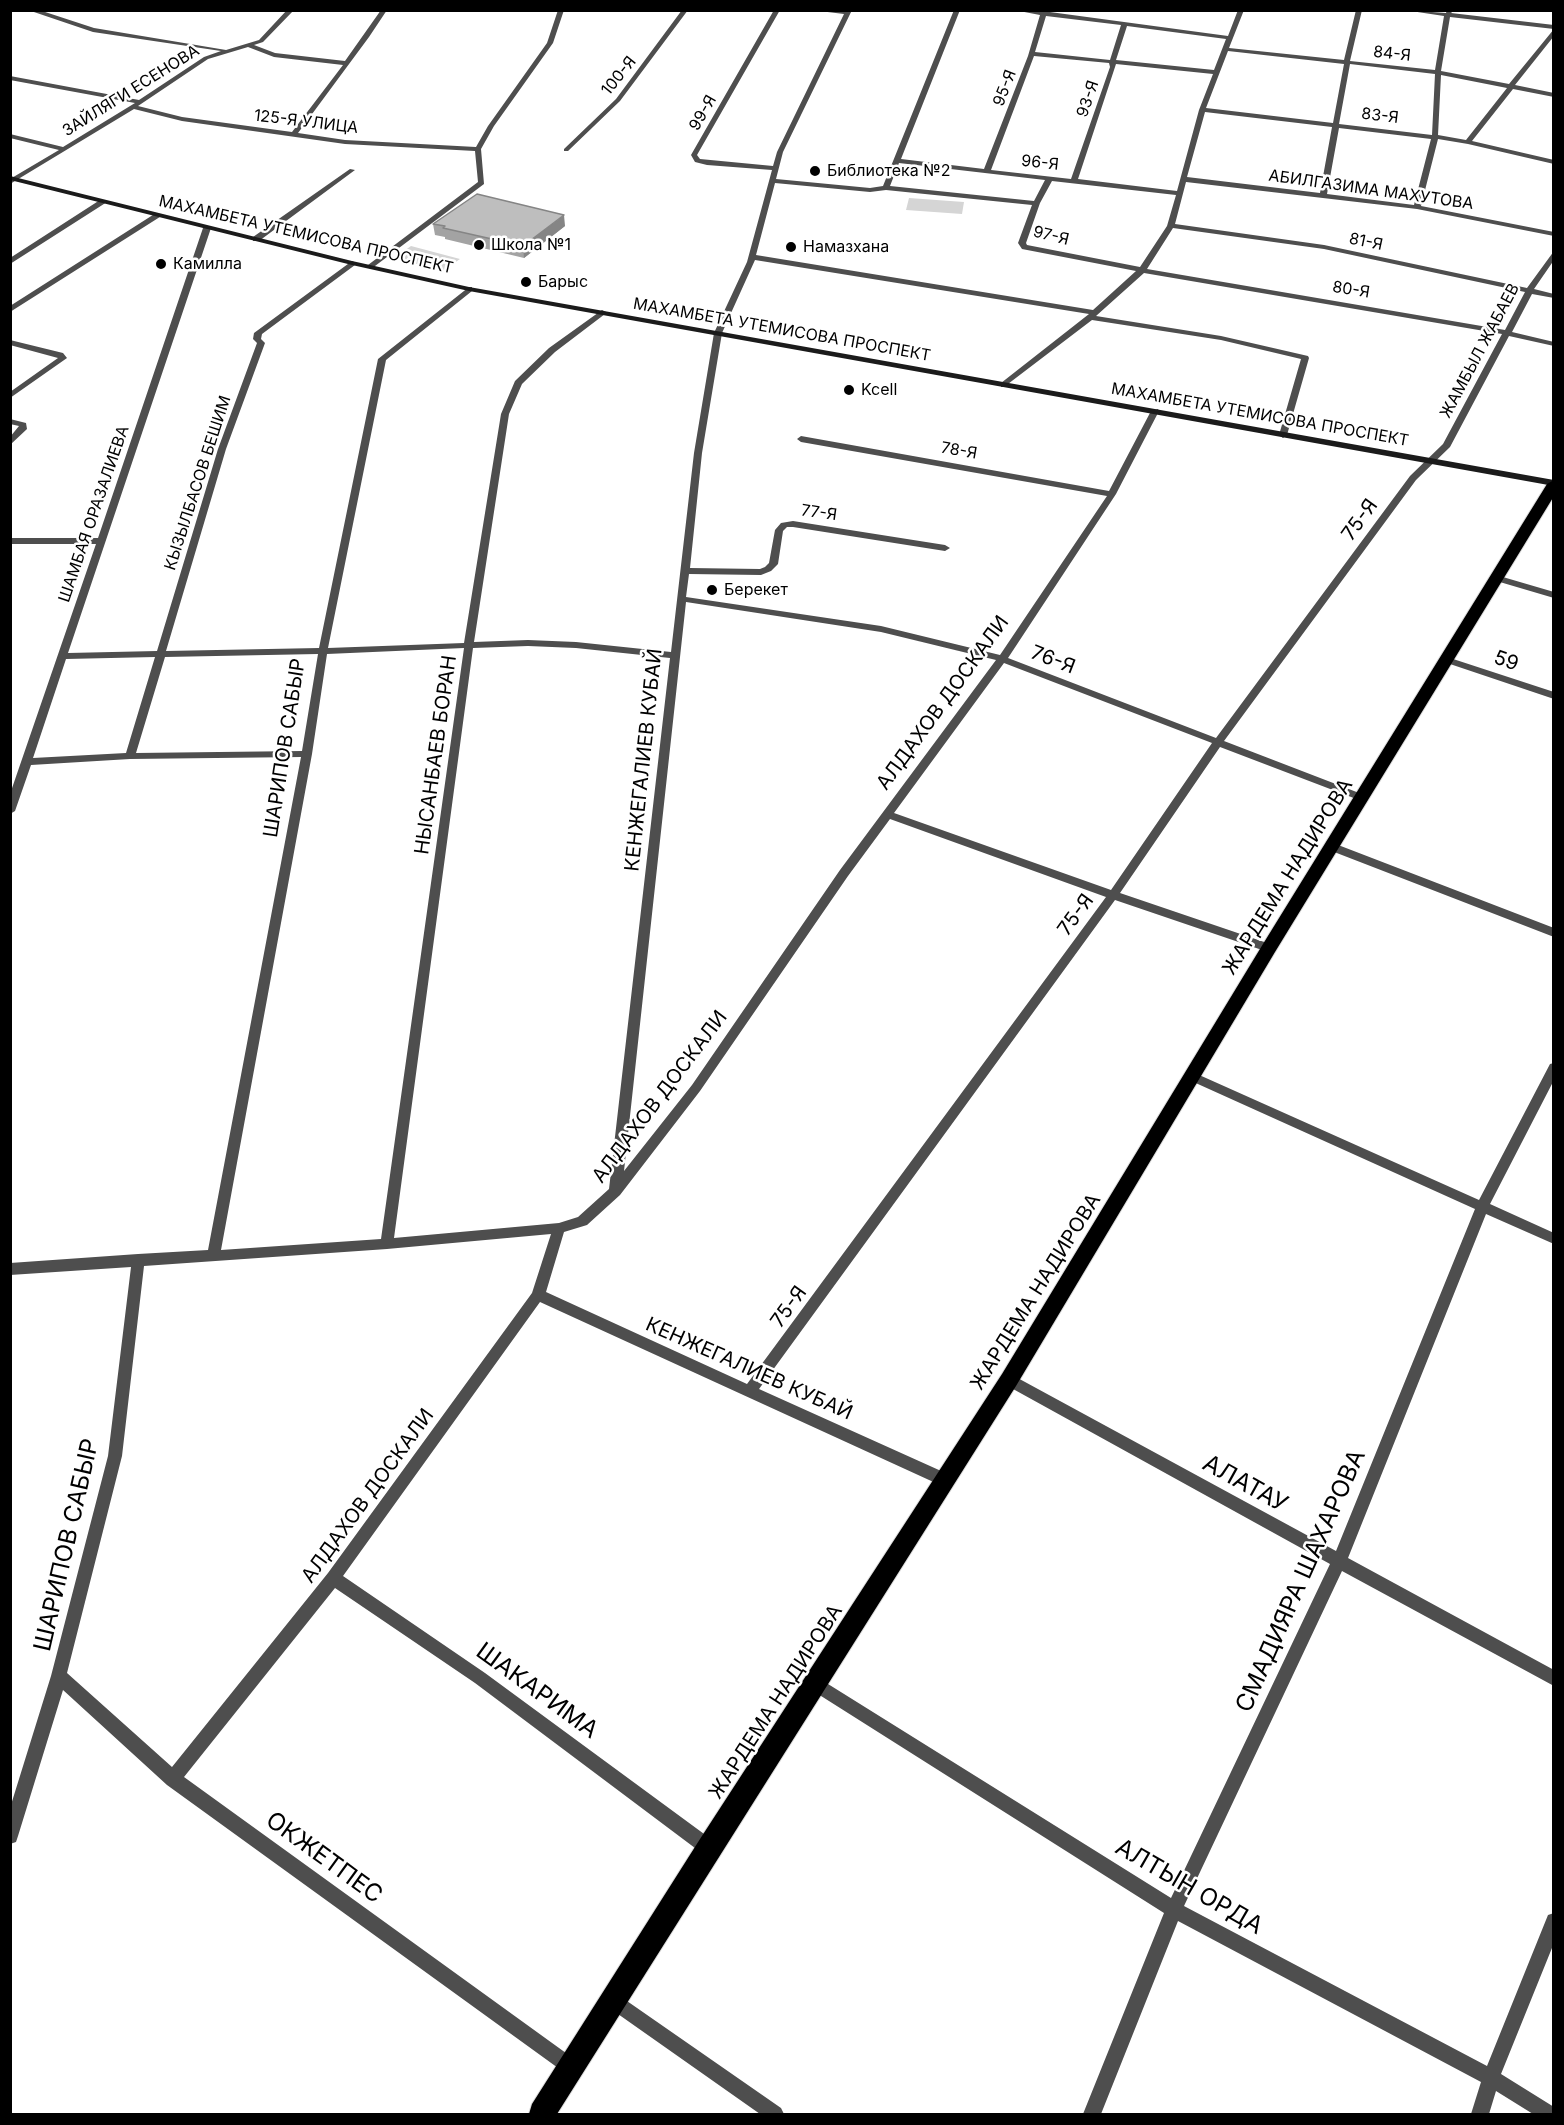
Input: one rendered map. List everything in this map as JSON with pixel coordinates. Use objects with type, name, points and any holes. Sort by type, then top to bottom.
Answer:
[{"type":"highway","name":"ЖАРДЕМА НАДИРОВА","points":[[542,2115],[709,1848],[1009,1380],[1194,1077],[1269,948],[1333,848],[1554,483]]},
{"type":"street","points":[[31,10],[93,30],[230,51]]},
{"type":"street","name":"ЗАЙЛЯГИ ЕСЕНОВА","points":[[12,180],[141,102],[206,58],[251,46],[261,41],[291,10]]},
{"type":"street","points":[[294,134],[384,10]]},
{"type":"street","points":[[370,267],[482,183],[478,149],[491,126],[550,43],[561,10]]},
{"type":"street","name":"100-Я","points":[[566,150],[612,107],[685,10]]},
{"type":"street","name":"99-Я","points":[[774,168],[706,163],[697,161],[694,155],[777,10]]},
{"type":"street","points":[[813,10],[848,12]]},
{"type":"street","points":[[886,188],[957,10]]},
{"type":"street","points":[[1017,10],[1110,20],[1124,25],[1230,38]]},
{"type":"street","points":[[1004,385],[1093,315],[1142,270],[1171,226],[1202,110],[1241,10]]},
{"type":"street","points":[[1323,196],[1347,62],[1359,10]]},
{"type":"street","points":[[1407,10],[1449,13],[1554,29],[1468,142]]},
{"type":"street","name":"КЕНЖЕГАЛИЕВ КУБАЙ","points":[[615,1191],[698,453],[718,333],[753,257],[773,181],[774,168],[780,152],[848,12]]},
{"type":"street","points":[[1417,207],[1435,136],[1438,72],[1449,13]]},
{"type":"street","name":"95-Я","points":[[987,171],[1032,54],[1043,14]]},
{"type":"street","name":"93-Я","points":[[1074,180],[1113,67],[1112,62],[1124,25]]},
{"type":"street","points":[[251,46],[274,55],[346,63]]},
{"type":"street","name":"84-Я","points":[[1226,49],[1438,72],[1554,96]]},
{"type":"street","points":[[1032,54],[1216,72]]},
{"type":"street","points":[[10,78],[141,102]]},
{"type":"street","name":"125-Я УЛИЦА","points":[[134,106],[182,119],[345,142],[478,149]]},
{"type":"street","name":"83-Я","points":[[1202,110],[1435,136],[1554,162]]},
{"type":"street","points":[[10,136],[65,149]]},
{"type":"street","name":"96-Я","points":[[897,161],[1179,193]]},
{"type":"street","points":[[256,239],[352,170]]},
{"type":"street","name":"97-Я","points":[[1050,178],[1036,203],[1022,243],[1025,247],[1142,270]]},
{"type":"street","name":"АБИЛГАЗИМА МАХУТОВА","points":[[1183,179],[1417,207],[1554,234]]},
{"type":"street","name":"МАХАМБЕТА УТЕМИСОВА ПРОСПЕКТ","points":[[12,180],[352,263],[469,289],[1554,483]]},
{"type":"street","points":[[773,181],[870,190],[886,188],[1036,203]]},
{"type":"street","points":[[10,261],[103,202]]},
{"type":"street","points":[[10,310],[159,215]]},
{"type":"street","name":"81-Я","points":[[1171,226],[1324,247],[1554,296]]},
{"type":"street","name":"ШАМБАЯ ОРАЗАЛИЕВА","points":[[10,811],[207,228]]},
{"type":"street","name":"ЖАМБЫЛ ЖАБАЕВ","points":[[1431,460],[1447,445],[1530,290],[1554,253]]},
{"type":"street","points":[[753,257],[1221,338],[1305,358],[1283,435]]},
{"type":"street","name":"КЫЗЫЛБАСОВ БЕШИМ","points":[[130,756],[222,449],[261,343],[257,339],[258,333],[352,263]]},
{"type":"street","name":"80-Я","points":[[1142,270],[1508,333],[1554,344]]},
{"type":"street","name":"ШАРИПОВ САБЫР","points":[[214,1254],[307,754],[323,651],[382,359],[469,289]]},
{"type":"street","name":"НЫСАНБАЕВ БОРАН","points":[[387,1244],[469,645],[505,414],[518,383],[552,350],[602,312]]},
{"type":"street","points":[[10,342],[60,355],[63,358],[10,396]]},
{"type":"street","name":"АЛДАХОВ ДОСКАЛИ","points":[[173,1779],[333,1578],[538,1295],[559,1228],[582,1221],[615,1191],[696,1088],[887,813],[1002,659],[1112,494],[1155,411]]},
{"type":"street","points":[[10,421],[24,424],[23,429],[10,443]]},
{"type":"street","name":"78-Я","points":[[801,439],[1112,494]]},
{"type":"street","name":"75-Я","points":[[750,1391],[1113,895],[1218,742],[1406,488],[1431,460]]},
{"type":"street","name":"77-Я","points":[[685,571],[761,572],[768,569],[773,564],[779,530],[784,525],[793,524],[945,548]]},
{"type":"street","points":[[10,542],[100,541]]},
{"type":"street","points":[[1496,579],[1554,595]]},
{"type":"street","name":"76-Я","points":[[682,599],[881,629],[1002,659],[1363,798]]},
{"type":"street","points":[[62,656],[323,651],[469,645],[576,645],[675,655]]},
{"type":"street","name":"59","points":[[1448,660],[1554,696]]},
{"type":"street","points":[[26,762],[130,756],[307,754]]},
{"type":"street","points":[[887,813],[1113,895],[1269,948]]},
{"type":"street","points":[[1333,848],[1554,933]]},
{"type":"street","name":"СМАДИЯРА ШАХАРОВА","points":[[1092,2115],[1174,1910],[1339,1561],[1483,1205],[1554,1067]]},
{"type":"street","points":[[1194,1077],[1483,1205],[1554,1239]]},
{"type":"street","points":[[10,1269],[387,1244],[559,1228]]},
{"type":"street","name":"ШАРИПОВ САБЫР","points":[[10,1836],[59,1676],[115,1456],[138,1259]]},
{"type":"street","name":"КЕНЖЕГАЛИЕВ КУБАЙ","points":[[538,1295],[945,1480]]},
{"type":"street","name":"АЛАТАУ","points":[[1009,1380],[1554,1679]]},
{"type":"street","name":"ШАКАРИМА","points":[[333,1578],[480,1678],[709,1848]]},
{"type":"street","name":"ОКЖЕТПЕС","points":[[59,1676],[173,1779],[571,2067]]},
{"type":"street","name":"АЛТЫН ОРДА","points":[[815,1684],[1174,1910],[1491,2078],[1549,2115]]},
{"type":"street","points":[[1480,2115],[1491,2078],[1554,1921]]},
{"type":"street","points":[[614,2001],[775,2115]]},
{"type":"shaded area","points":[[909,198],[964,202],[962,214],[906,210]]},
{"type":"shaded area","points":[[411,246],[460,259],[443,271],[394,258]]},
{"type":"building","points":[[477,194],[564,215],[523,246],[433,224]]},
{"type":"place","name":"Библиотека №2","points":[[815,171]]},
{"type":"place","name":"Школа №1","points":[[479,245]]},
{"type":"place","name":"Намазхана","points":[[791,247]]},
{"type":"place","name":"Камилла","points":[[161,264]]},
{"type":"place","name":"Барыс","points":[[526,282]]},
{"type":"place","name":"Kcell","points":[[849,390]]},
{"type":"place","name":"Берекет","points":[[712,590]]}]
